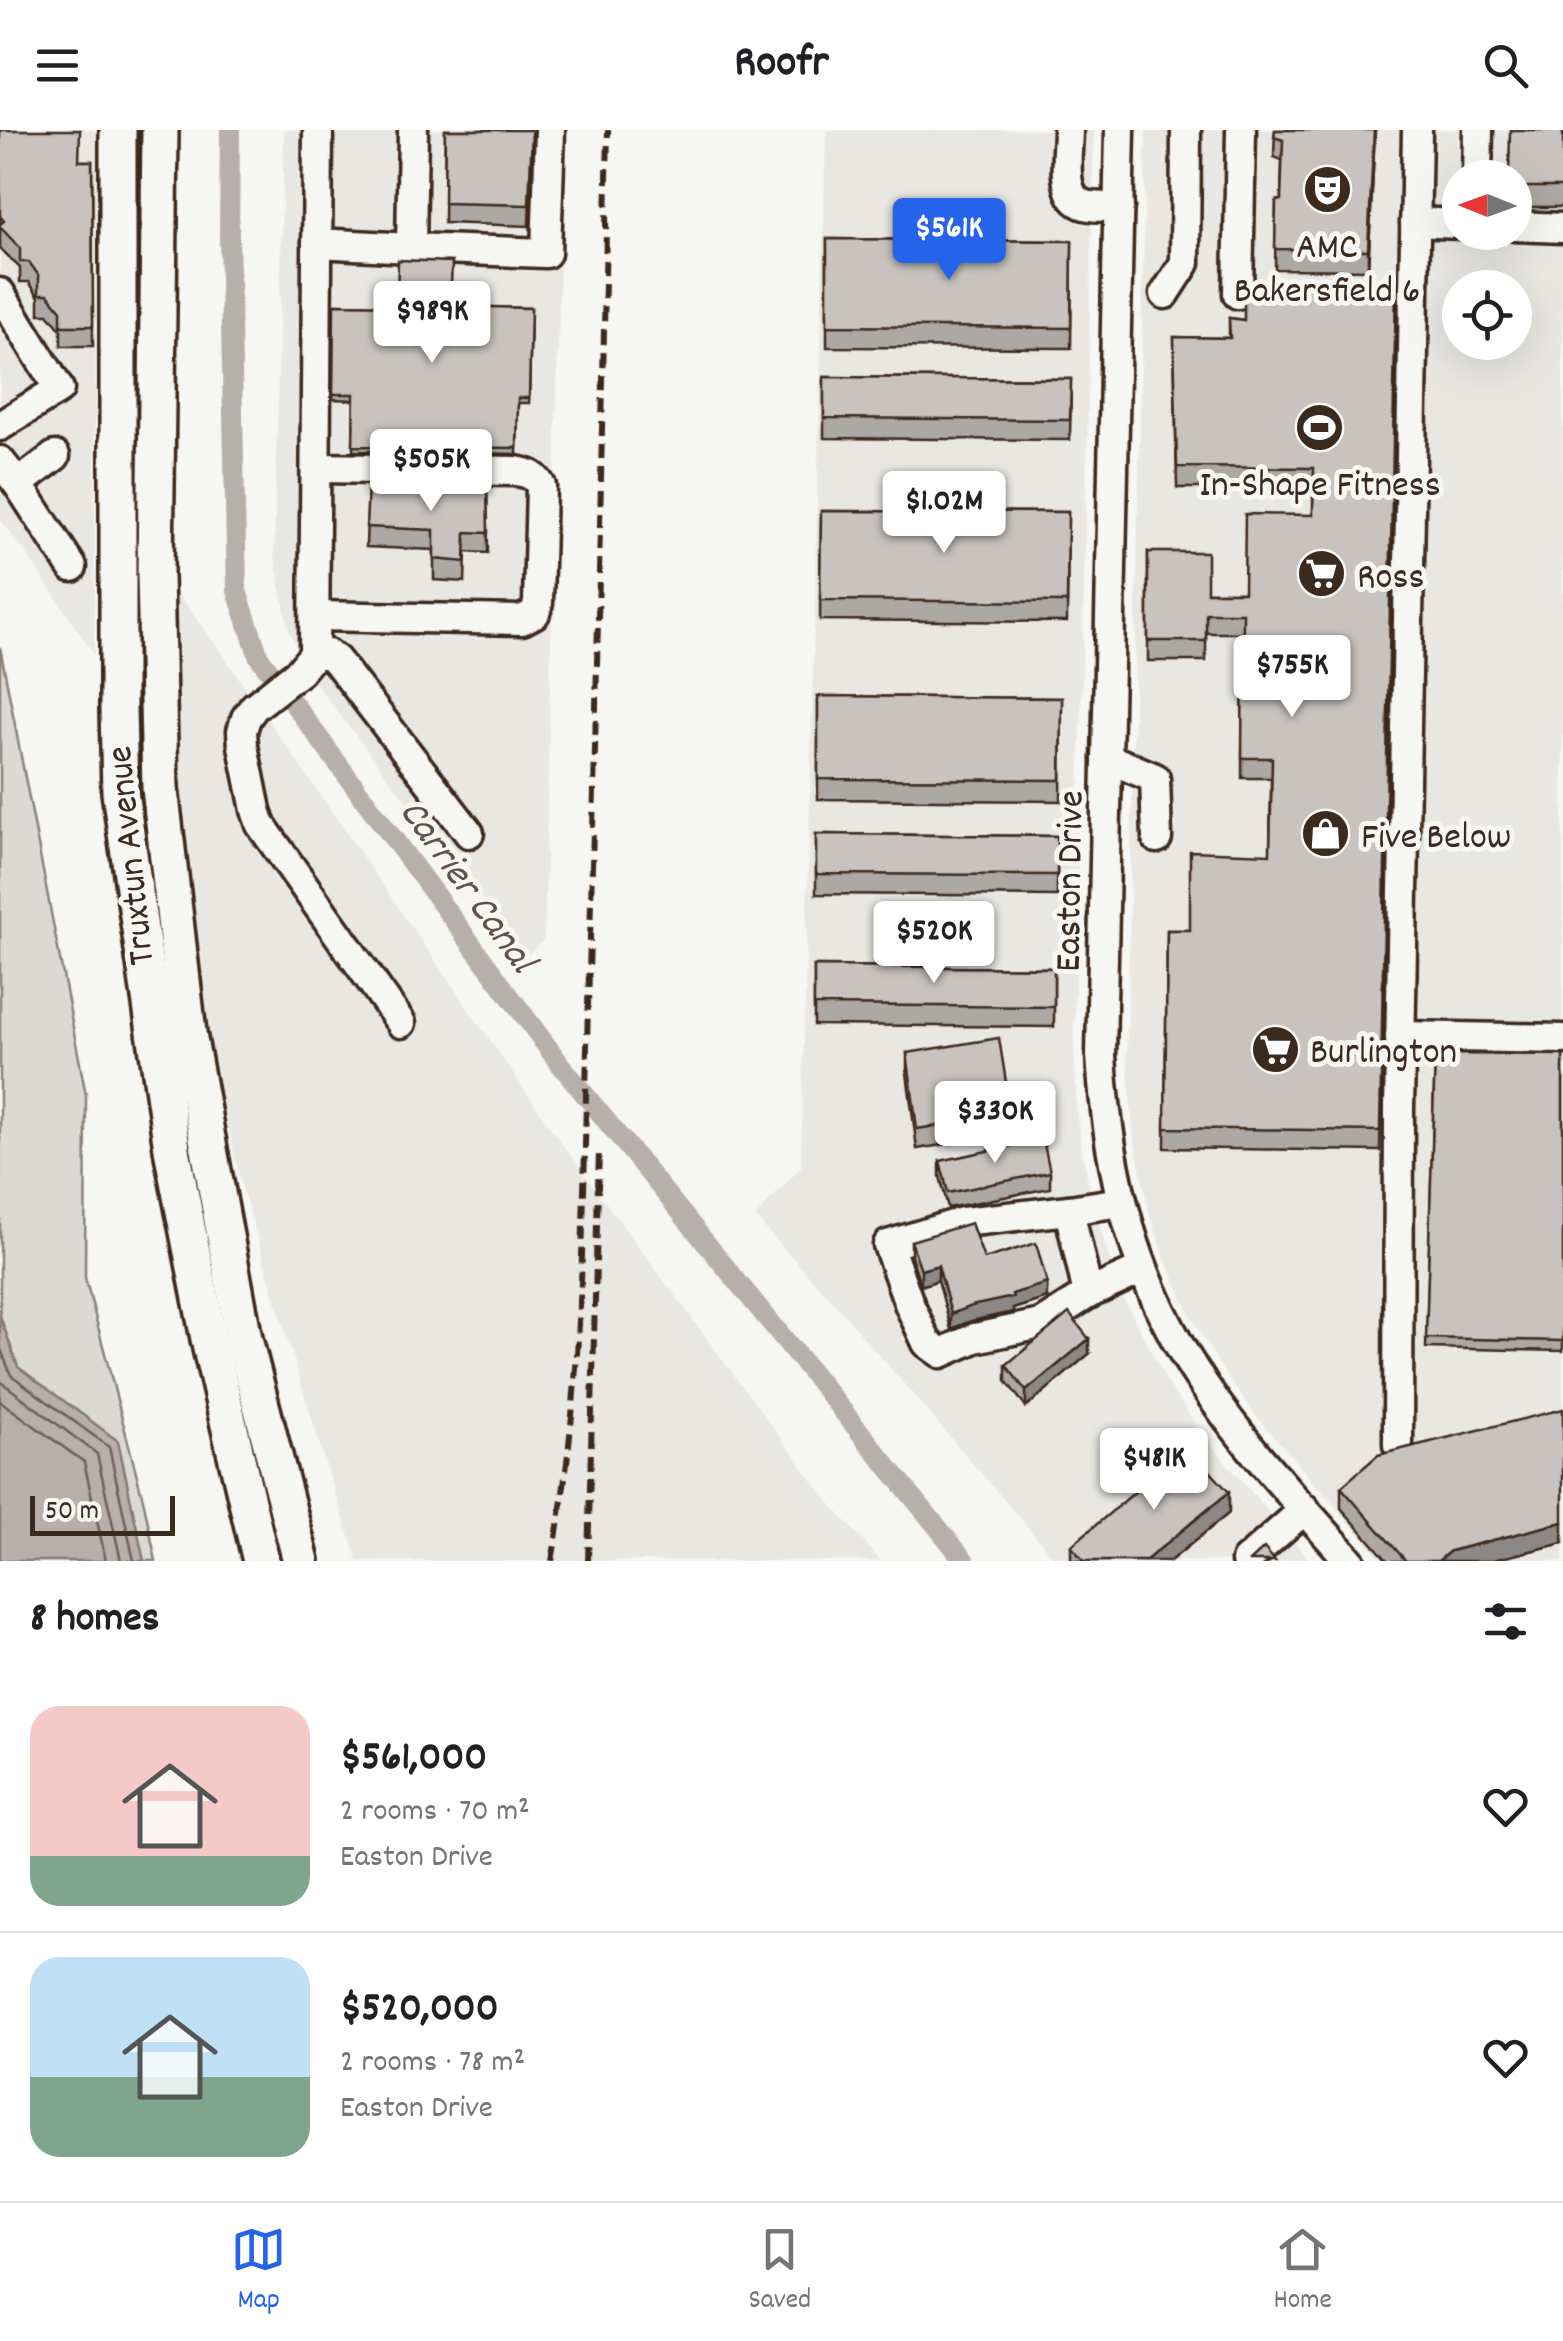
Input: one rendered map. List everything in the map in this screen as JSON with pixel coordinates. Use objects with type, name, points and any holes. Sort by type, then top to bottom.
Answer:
[{"type":"main road","name":"Truxtun Avenue","points":[[118,130],[120,792],[173,1156],[210,1344],[262,1561]]},
{"type":"main road","name":"Truxtun Avenue","points":[[160,130],[155,575],[160,788],[188,1033],[208,1149],[244,1338],[300,1561]]},
{"type":"street","points":[[308,662],[315,616],[318,130]]},
{"type":"street","points":[[410,248],[413,130]]},
{"type":"street","points":[[318,243],[546,253],[550,130]]},
{"type":"street","points":[[1068,130],[1068,189],[1073,199],[1086,206],[1118,206]]},
{"type":"street","name":"Easton Drive","points":[[1120,130],[1101,1055],[1108,1136],[1121,1202],[1143,1269],[1181,1349],[1235,1428],[1350,1561]]},
{"type":"street","points":[[1165,294],[1185,263],[1186,130]]},
{"type":"street","points":[[1238,294],[1241,130]]},
{"type":"street","points":[[1398,1445],[1400,1036],[1416,130]]},
{"type":"street","points":[[1477,160],[1478,130]]},
{"type":"street","points":[[1415,222],[1442,223]]},
{"type":"street","points":[[1532,227],[1563,228]]},
{"type":"street","points":[[0,293],[59,389],[0,426]]},
{"type":"street","points":[[18,484],[55,456]]},
{"type":"street","points":[[0,461],[72,567]]},
{"type":"street","points":[[315,616],[522,620],[530,617],[538,604],[541,486],[528,472],[516,471],[316,468]]},
{"type":"street","points":[[400,1024],[261,825],[243,746],[246,718],[308,662],[328,654],[469,833]]},
{"type":"street","points":[[1107,758],[1156,778],[1157,838]]},
{"type":"street","points":[[1400,1036],[1563,1040]]},
{"type":"street","points":[[1121,1202],[963,1222],[888,1245],[927,1343],[941,1353],[975,1338],[1041,1324],[1088,1294],[1143,1269]]},
{"type":"street","points":[[1069,1210],[1088,1294]]},
{"type":"street","points":[[1266,1555],[1305,1509]]},
{"type":"shaded area","points":[[0,130],[97,130],[94,654],[0,519]]},
{"type":"shaded area","points":[[284,130],[563,130],[544,940],[526,956],[316,684],[289,631],[274,552]]},
{"type":"shaded area","points":[[826,130],[1094,130],[1074,1039],[1083,1157],[1094,1208],[1124,1299],[1167,1382],[1198,1428],[1311,1561],[1057,1561],[755,1217],[801,1167]]},
{"type":"shaded area","points":[[1146,130],[1563,130],[1563,1561],[1383,1561],[1255,1415],[1220,1366],[1165,1259],[1149,1212],[1133,1132],[1127,1052]]},
{"type":"shaded area","points":[[164,576],[214,642],[562,1144],[827,1500],[881,1561],[358,1561],[243,1191],[208,1043],[185,826],[169,795]]},
{"type":"shaded area","points":[[0,647],[86,1095],[85,1277],[156,1561],[0,1561]]},
{"type":"water","points":[[0,1316],[18,1367],[118,1441],[144,1561],[0,1561]]},
{"type":"building","points":[[0,130],[80,130],[79,161],[92,161],[93,326],[61,326],[61,310],[48,294],[39,294],[39,276],[29,262],[20,262],[20,248],[0,227],[4,221],[0,216]]},
{"type":"building","points":[[445,130],[532,130],[529,205],[444,203]]},
{"type":"building","name":"AMC Bakersfield 6","points":[[1275,130],[1374,130],[1368,250],[1275,249],[1283,140],[1274,137]]},
{"type":"building","points":[[1510,130],[1563,130],[1563,187],[1532,187],[1532,160],[1509,160]]},
{"type":"building","points":[[827,239],[1072,241],[1071,328],[827,326]]},
{"type":"building","points":[[398,260],[452,262],[450,306],[531,308],[529,398],[518,398],[517,448],[353,446],[354,394],[333,394],[334,304],[397,305]]},
{"type":"building","points":[[1278,282],[1396,285],[1380,1131],[1165,1128],[1167,930],[1190,930],[1190,851],[1270,854],[1272,758],[1242,758],[1243,613],[1206,613],[1206,641],[1148,641],[1148,552],[1207,552],[1207,592],[1244,592],[1245,514],[1313,515],[1314,468],[1177,467],[1174,337],[1230,338],[1229,318],[1244,320],[1244,298],[1278,297]]},
{"type":"building","points":[[824,377],[1071,379],[1070,420],[824,418]]},
{"type":"building","points":[[368,485],[487,487],[488,533],[466,532],[465,562],[434,559],[434,530],[366,527]]},
{"type":"building","points":[[821,511],[1068,512],[1067,602],[820,600]]},
{"type":"building","points":[[818,696],[1062,698],[1061,780],[818,779]]},
{"type":"building","points":[[816,834],[1057,836],[1057,875],[816,874]]},
{"type":"building","points":[[814,966],[1054,968],[1054,1007],[814,1005]]},
{"type":"building","points":[[999,1038],[1011,1114],[917,1129],[907,1053]]},
{"type":"building","points":[[1435,1054],[1563,1055],[1563,1341],[1426,1338]]},
{"type":"building","points":[[1043,1139],[1050,1172],[948,1193],[940,1161]]},
{"type":"building","points":[[971,1223],[984,1259],[1036,1243],[1047,1283],[951,1314],[938,1265],[921,1270],[911,1241]]},
{"type":"building","points":[[1069,1313],[1089,1339],[1026,1391],[1006,1365]]},
{"type":"building","points":[[1563,1409],[1563,1522],[1450,1551],[1438,1561],[1406,1561],[1341,1487],[1378,1455]]},
{"type":"building","points":[[1188,1447],[1229,1492],[1145,1561],[1084,1561],[1071,1546]]},
{"type":"building","points":[[1264,1548],[1275,1561],[1250,1561]]},
{"type":"waterway","name":"Carrier Canal","points":[[230,130],[237,591],[259,657],[560,1064],[965,1561]]},
{"type":"railway","points":[[552,1561],[571,1423],[581,1284],[608,130]]},
{"type":"railway","points":[[588,1561],[599,1150]]},
{"type":"place","name":"AMC Bakersfield 6","points":[[1327,190]]},
{"type":"place","name":"In-Shape Fitness","points":[[1320,428]]},
{"type":"place","name":"Ross","points":[[1322,574]]},
{"type":"place","name":"Five Below","points":[[1326,834]]},
{"type":"place","name":"Burlington","points":[[1275,1049]]}]
